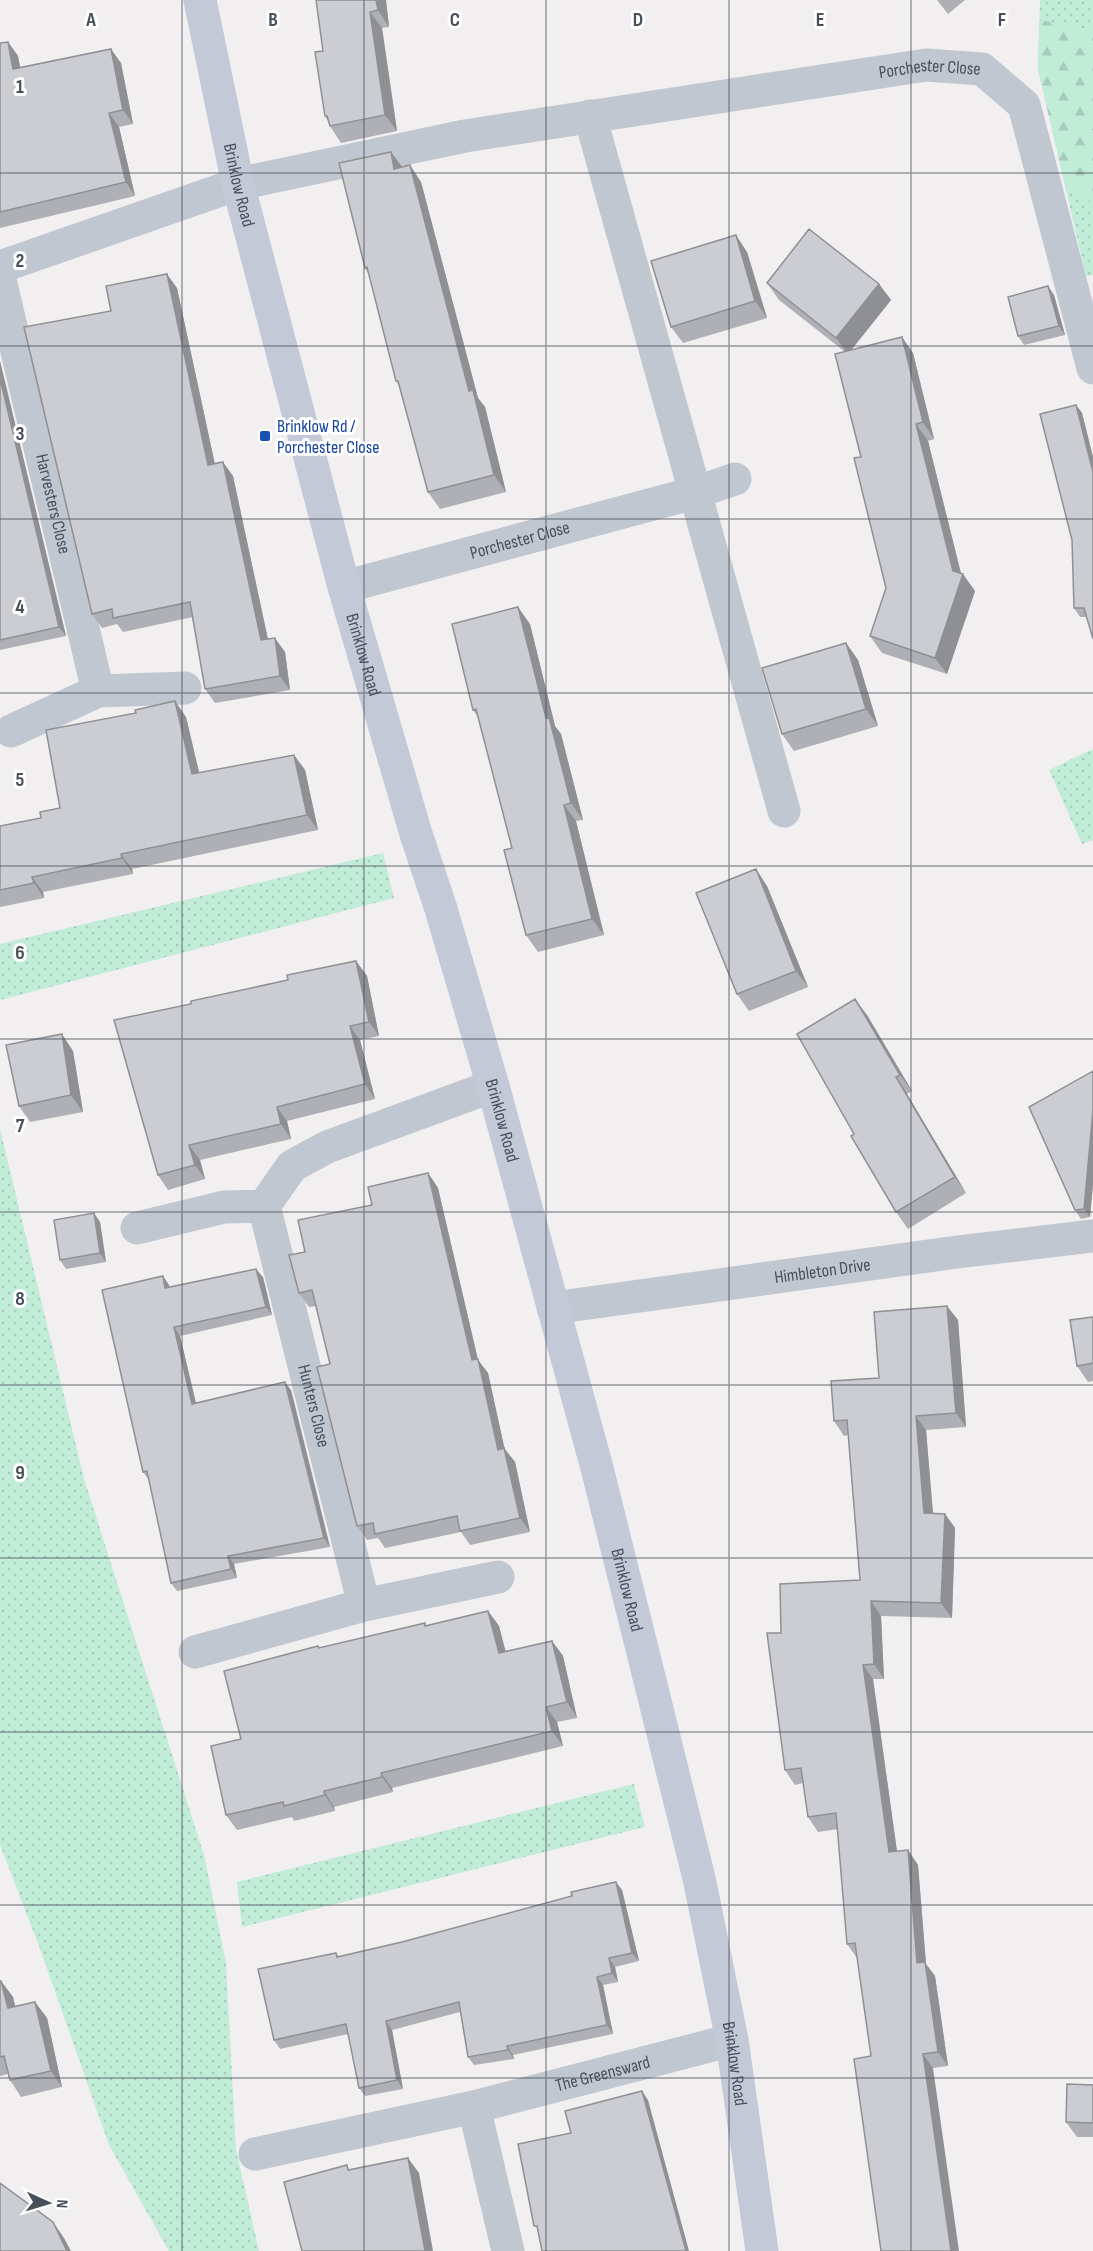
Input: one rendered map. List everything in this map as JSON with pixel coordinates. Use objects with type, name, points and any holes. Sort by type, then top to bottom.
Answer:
[{"type":"main road","name":"Brinklow Road","points":[[200,0],[238,184],[344,587],[493,1086],[597,1468],[699,1878],[732,2040],[762,2251]]},
{"type":"street","name":"Porchester Close","points":[[238,184],[465,136],[590,116],[926,65],[982,69],[1024,105],[1093,368]]},
{"type":"street","points":[[590,116],[693,492],[784,811]]},
{"type":"street","points":[[0,267],[238,184]]},
{"type":"street","name":"Harvesters Close","points":[[0,280],[98,691]]},
{"type":"street","name":"Porchester Close","points":[[344,587],[735,479]]},
{"type":"street","points":[[11,731],[98,691],[185,688]]},
{"type":"street","points":[[136,1228],[224,1207],[264,1206],[292,1166],[327,1147],[493,1086]]},
{"type":"street","name":"Hunters Close","points":[[264,1206],[364,1605]]},
{"type":"street","name":"Himbleton Drive","points":[[552,1308],[957,1252],[1093,1236]]},
{"type":"street","points":[[195,1652],[364,1605],[498,1577]]},
{"type":"street","name":"The Greensward","points":[[255,2154],[474,2107],[732,2040]]},
{"type":"street","points":[[474,2107],[508,2251]]},
{"type":"green space","points":[[1040,0],[1093,0],[1093,275],[1086,276],[1038,69]]},
{"type":"green space","points":[[1039,20],[1093,30],[1093,204],[1064,181],[1038,69]]},
{"type":"green space","points":[[1093,749],[1093,840],[1082,844],[1049,770]]},
{"type":"green space","points":[[383,853],[394,898],[0,1000],[0,944]]},
{"type":"green space","points":[[0,1129],[84,1479],[204,1855],[226,1963],[236,2150],[259,2251],[169,2251],[109,2145],[39,1946],[0,1845]]},
{"type":"green space","points":[[634,1784],[645,1827],[242,1927],[237,1882]]},
{"type":"building","points":[[316,0],[376,0],[378,10],[370,12],[385,115],[330,126],[325,116],[315,52],[323,51]]},
{"type":"building","points":[[8,42],[13,69],[111,49],[123,110],[109,113],[126,182],[0,212],[0,43]]},
{"type":"building","points":[[391,152],[394,169],[410,165],[469,391],[473,390],[494,475],[428,492],[398,381],[396,381],[367,267],[365,268],[339,163]]},
{"type":"building","points":[[809,229],[879,284],[836,338],[767,283]]},
{"type":"building","points":[[736,235],[755,301],[671,327],[651,261]]},
{"type":"building","points":[[167,274],[208,465],[223,462],[261,640],[275,638],[280,676],[205,689],[190,602],[113,618],[112,609],[92,614],[24,327],[111,311],[106,286]]},
{"type":"building","points":[[1048,286],[1059,326],[1018,336],[1008,297]]},
{"type":"building","points":[[902,337],[923,422],[916,424],[953,571],[963,574],[935,658],[870,636],[886,588],[854,458],[861,457],[835,354]]},
{"type":"building","points":[[0,378],[59,627],[0,640]]},
{"type":"building","points":[[1076,405],[1093,472],[1093,639],[1084,608],[1074,608],[1072,540],[1040,414]]},
{"type":"building","points":[[518,607],[546,718],[549,717],[571,803],[564,805],[592,919],[526,935],[504,850],[512,848],[476,709],[473,710],[452,624]]},
{"type":"building","points":[[846,643],[866,709],[782,734],[762,668]]},
{"type":"building","points":[[175,701],[192,774],[294,755],[307,815],[121,854],[122,858],[32,877],[34,883],[0,890],[0,826],[41,818],[40,812],[60,808],[46,730],[136,713],[135,710]]},
{"type":"building","points":[[756,869],[796,971],[737,994],[696,893]]},
{"type":"building","points":[[356,961],[369,1022],[350,1026],[365,1084],[277,1107],[281,1124],[189,1145],[195,1165],[158,1175],[114,1020],[288,980],[287,975]]},
{"type":"building","points":[[855,999],[900,1075],[896,1077],[955,1177],[896,1212],[851,1136],[854,1134],[797,1034]]},
{"type":"building","points":[[62,1034],[71,1095],[19,1106],[6,1045]]},
{"type":"building","points":[[1093,1071],[1093,1110],[1084,1209],[1075,1210],[1029,1107]]},
{"type":"building","points":[[428,1173],[472,1360],[478,1359],[498,1450],[504,1448],[520,1518],[460,1531],[457,1516],[375,1534],[373,1523],[357,1526],[317,1367],[330,1364],[312,1290],[299,1293],[289,1255],[305,1252],[298,1220],[372,1205],[368,1187]]},
{"type":"building","points":[[94,1213],[100,1253],[60,1260],[54,1220]]},
{"type":"building","points":[[256,1269],[266,1307],[174,1327],[192,1404],[285,1382],[324,1538],[228,1556],[231,1569],[171,1583],[147,1471],[143,1472],[102,1290],[163,1276],[165,1288]]},
{"type":"building","points":[[947,1306],[956,1413],[916,1416],[924,1513],[945,1514],[941,1603],[871,1601],[874,1664],[863,1665],[889,1852],[908,1850],[917,1963],[925,1962],[938,2052],[923,2054],[951,2251],[881,2251],[854,2059],[871,2056],[855,1943],[847,1944],[836,1813],[808,1817],[801,1768],[785,1770],[767,1633],[781,1633],[780,1584],[860,1580],[847,1420],[834,1421],[831,1381],[879,1378],[874,1312]]},
{"type":"building","points":[[1093,1317],[1093,1363],[1077,1366],[1070,1320]]},
{"type":"building","points":[[488,1611],[499,1653],[552,1641],[567,1702],[546,1707],[552,1731],[381,1773],[382,1777],[324,1791],[325,1795],[284,1806],[283,1802],[226,1815],[211,1746],[241,1739],[224,1671],[318,1646],[319,1648]]},
{"type":"building","points":[[616,1882],[632,1953],[609,1958],[612,1973],[597,1977],[607,2025],[507,2046],[508,2050],[468,2057],[459,2002],[386,2021],[397,2080],[359,2088],[346,2024],[274,2040],[258,1969],[336,1953],[337,1957],[402,1942],[572,1896],[571,1892]]},
{"type":"building","points":[[0,1981],[8,2008],[35,2002],[51,2071],[10,2080],[4,2056],[0,2057]]},
{"type":"building","points":[[1067,2084],[1093,2085],[1093,2123],[1066,2122]]},
{"type":"building","points":[[642,2091],[686,2251],[542,2251],[537,2226],[534,2226],[518,2144],[571,2133],[565,2111]]},
{"type":"building","points":[[408,2158],[425,2251],[302,2251],[284,2182],[347,2165],[348,2170]]},
{"type":"building","points":[[0,2183],[53,2222],[67,2251],[0,2251]]},
{"type":"place","name":"Brinklow Rd / Porchester Close","points":[[265,436]]}]
